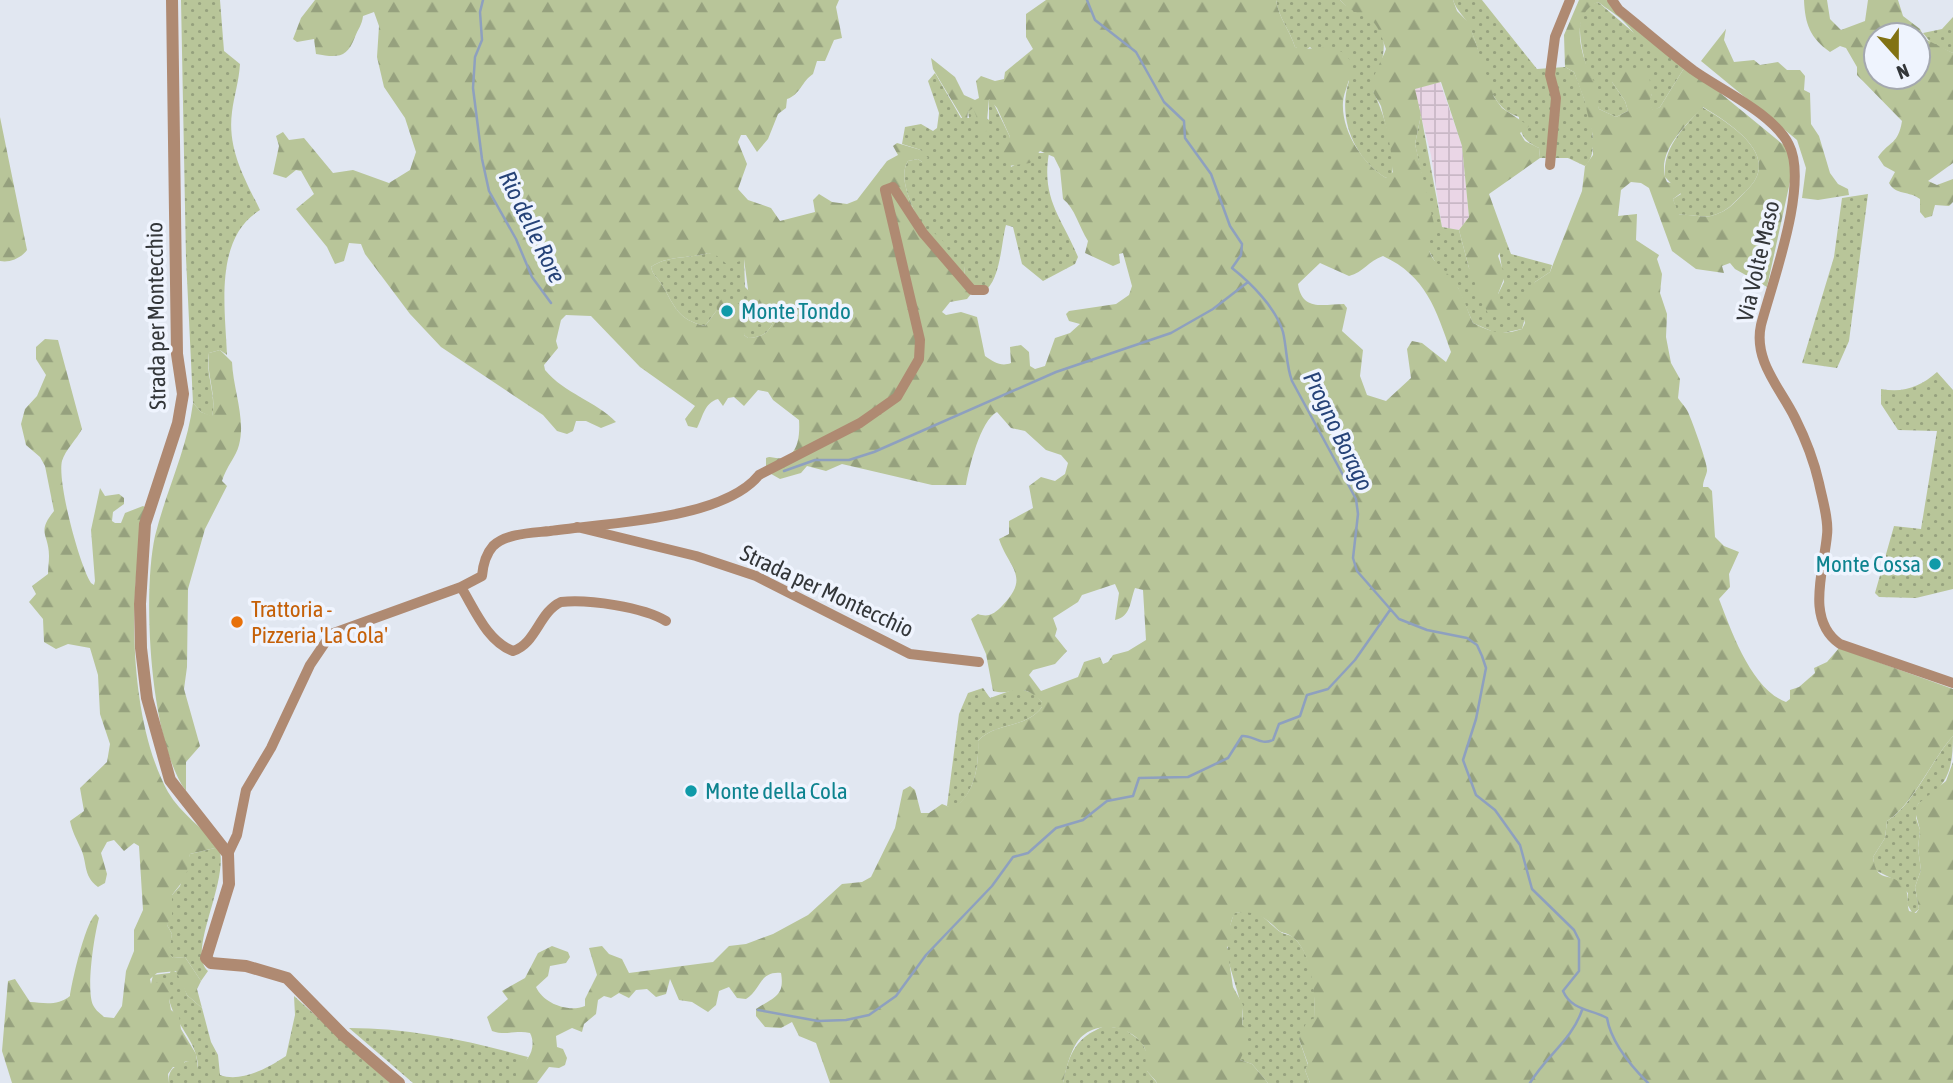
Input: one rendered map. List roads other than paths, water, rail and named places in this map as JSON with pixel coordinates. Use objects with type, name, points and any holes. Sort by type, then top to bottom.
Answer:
[{"type":"street","name":"Strada per Montecchio","points":[[172,0],[177,354],[183,394],[178,423],[145,524],[140,604],[141,648],[147,698],[170,780],[228,854]]},
{"type":"street","points":[[1550,165],[1556,98],[1550,75],[1555,37],[1570,0]]},
{"type":"street","name":"Via Volte Maso","points":[[1612,0],[1619,10],[1694,71],[1755,110],[1788,142],[1797,174],[1777,280],[1761,327],[1761,348],[1766,366],[1794,416],[1819,481],[1828,533],[1819,578],[1823,624],[1828,636],[1840,644],[1953,683]]},
{"type":"street","name":"Strada per Montecchio","points":[[399,1083],[343,1035],[287,978],[246,966],[211,963],[206,958],[207,950],[218,929],[229,884],[228,854],[237,835],[246,790],[271,748],[310,665],[331,634],[461,587],[482,576],[486,555],[506,539],[577,527],[630,523],[730,499],[749,488],[759,475],[860,423],[897,397],[919,359],[920,340],[885,190],[893,187],[923,233],[972,290],[984,290]]},
{"type":"street","name":"Strada per Montecchio","points":[[577,527],[695,556],[756,576],[910,654],[979,662]]},
{"type":"street","points":[[461,587],[488,633],[501,646],[513,651],[527,641],[548,612],[561,602],[630,609],[654,614],[666,621]]},
{"type":"waterway","name":"Rio delle Rore","points":[[483,0],[480,12],[482,40],[475,57],[473,88],[489,191],[516,239],[532,277],[551,303]]},
{"type":"waterway","name":"Progno Borago","points":[[1087,0],[1095,20],[1136,52],[1164,102],[1184,121],[1185,138],[1211,174],[1230,226],[1242,244],[1241,255],[1232,268],[1262,297],[1280,323],[1292,381],[1356,499],[1358,514],[1353,558],[1357,571],[1399,619],[1427,630],[1467,638],[1477,645],[1486,668],[1476,719],[1463,760],[1476,795],[1495,810],[1520,845],[1532,889],[1574,930],[1579,940],[1579,971],[1563,991],[1567,998],[1577,1006],[1607,1018],[1617,1045],[1648,1083]]},
{"type":"waterway","points":[[784,471],[815,460],[849,460],[874,452],[1056,372],[1171,333],[1213,309],[1248,282]]},
{"type":"waterway","points":[[758,1010],[818,1021],[846,1020],[869,1015],[896,996],[926,955],[992,886],[1013,857],[1028,853],[1056,828],[1083,820],[1107,801],[1133,796],[1139,778],[1188,777],[1228,758],[1242,736],[1265,742],[1273,740],[1279,724],[1300,716],[1307,695],[1328,689],[1355,660],[1390,610]]},
{"type":"waterway","points":[[1530,1083],[1572,1030],[1582,1010]]},
{"type":"place","name":"Monte Tondo","points":[[727,311]]},
{"type":"place","name":"Monte Cossa","points":[[1935,564]]},
{"type":"place","name":"Trattoria - Pizzeria 'La Cola'","points":[[237,622]]},
{"type":"place","name":"Monte della Cola","points":[[691,791]]}]
